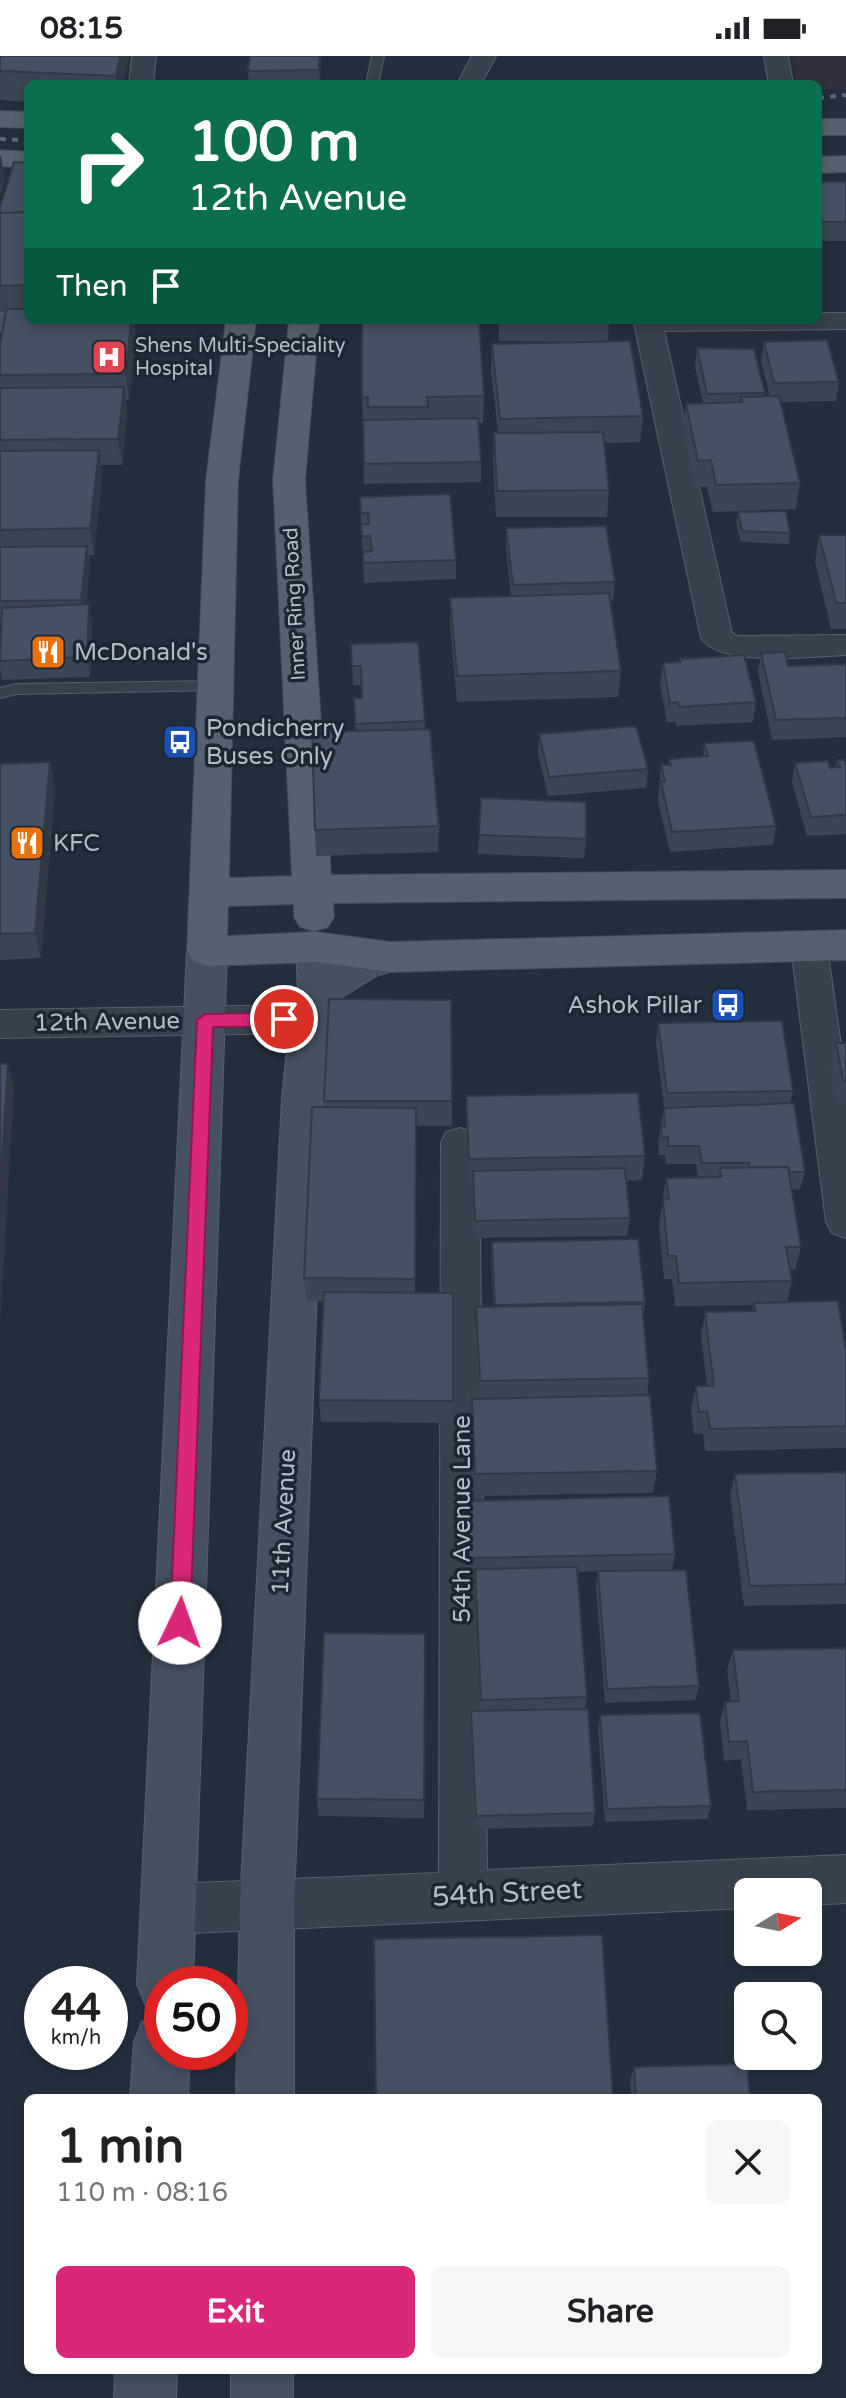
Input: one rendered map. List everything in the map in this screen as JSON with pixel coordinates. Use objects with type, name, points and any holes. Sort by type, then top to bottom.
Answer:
[{"type":"main road","points":[[0,119],[24,120]]},
{"type":"main road","points":[[822,127],[846,127]]},
{"type":"main road","points":[[0,158],[24,160]]},
{"type":"main road","points":[[822,165],[846,164]]},
{"type":"main road","points":[[0,322],[24,321]]},
{"type":"main road","points":[[166,1966],[216,686],[256,480],[241,324]]},
{"type":"main road","name":"Inner Ring Road","points":[[303,324],[256,480],[312,889],[315,986]]},
{"type":"main road","points":[[210,893],[312,889],[846,884]]},
{"type":"main road","points":[[207,951],[315,986],[391,957],[827,946]]},
{"type":"main road","name":"11th Avenue","points":[[265,2094],[267,1905],[302,1115],[315,986]]},
{"type":"main road","points":[[159,2094],[160,2070]]},
{"type":"main road","points":[[145,2398],[146,2374]]},
{"type":"main road","points":[[262,2374],[262,2398]]},
{"type":"street","points":[[141,80],[144,56]]},
{"type":"street","points":[[471,80],[484,56]]},
{"type":"street","points":[[776,56],[780,80]]},
{"type":"street","points":[[822,321],[846,321]]},
{"type":"street","points":[[648,324],[717,638],[726,644],[738,646],[846,645]]},
{"type":"street","points":[[827,946],[846,1222]]},
{"type":"street","name":"12th Avenue","points":[[0,1024],[205,1020],[315,986]]},
{"type":"street","name":"54th Avenue Lane","points":[[460,1143],[463,1894]]},
{"type":"street","name":"54th Street","points":[[168,1909],[846,1879]]},
{"type":"lane","points":[[373,80],[378,56]]},
{"type":"lane","points":[[0,693],[16,689],[216,686]]},
{"type":"shaded area","points":[[792,56],[846,56],[846,89],[822,89],[822,80],[797,80]]},
{"type":"building","points":[[0,56],[120,56],[116,76],[0,71]]},
{"type":"building","points":[[250,56],[319,56],[319,70],[248,71]]},
{"type":"building","points":[[14,162],[24,163],[24,212],[0,213]]},
{"type":"building","points":[[822,182],[846,182],[846,222],[822,222]]},
{"type":"building","points":[[24,212],[24,285],[0,286],[0,213]]},
{"type":"building","points":[[6,309],[24,309],[24,324],[131,324],[126,374],[0,375],[0,346]]},
{"type":"building","points":[[362,324],[479,324],[484,396],[427,397],[428,407],[368,407],[368,397],[362,398]]},
{"type":"building","points":[[827,340],[839,382],[774,383],[764,342]]},
{"type":"building","points":[[630,341],[643,416],[500,419],[492,344]]},
{"type":"building","points":[[697,348],[754,349],[765,393],[707,394]]},
{"type":"building","points":[[124,387],[118,439],[0,440],[0,388]]},
{"type":"building","points":[[779,396],[800,483],[716,485],[711,460],[698,461],[686,404],[742,402],[741,397]]},
{"type":"building","points":[[478,418],[481,462],[364,464],[363,420]]},
{"type":"building","points":[[603,432],[609,490],[497,491],[494,433]]},
{"type":"building","points":[[99,450],[90,528],[0,530],[0,451]]},
{"type":"building","points":[[450,494],[456,560],[363,563],[363,552],[372,551],[370,536],[362,536],[361,525],[369,524],[368,513],[361,513],[360,497]]},
{"type":"building","points":[[786,511],[790,533],[742,531],[738,512]]},
{"type":"building","points":[[606,526],[615,582],[513,585],[506,528]]},
{"type":"building","points":[[819,535],[846,535],[846,603],[836,603]]},
{"type":"building","points":[[87,546],[81,600],[0,601],[0,547]]},
{"type":"building","points":[[609,593],[621,671],[457,676],[450,598]]},
{"type":"building","name":"McDonald's","points":[[89,604],[87,657],[0,661],[2,608]]},
{"type":"building","points":[[418,642],[425,721],[355,724],[354,698],[362,698],[361,666],[352,666],[351,644]]},
{"type":"building","points":[[785,652],[788,666],[846,664],[846,718],[776,720],[761,653]]},
{"type":"building","points":[[744,655],[756,702],[679,707],[678,702],[670,703],[663,663]]},
{"type":"building","points":[[636,726],[648,769],[549,777],[539,734]]},
{"type":"building","points":[[430,729],[439,826],[315,830],[312,732]]},
{"type":"building","points":[[754,741],[776,826],[672,832],[661,782],[665,781],[661,765],[671,765],[669,759],[708,756],[704,743]]},
{"type":"building","points":[[837,760],[846,760],[846,815],[811,817],[795,763],[828,761],[830,768],[840,767]]},
{"type":"building","points":[[50,762],[35,933],[0,934],[0,764]]},
{"type":"building","points":[[481,798],[586,802],[586,839],[479,835]]},
{"type":"building","points":[[329,999],[451,1000],[452,1101],[324,1101]]},
{"type":"building","points":[[782,1021],[793,1091],[667,1093],[658,1023]]},
{"type":"building","points":[[836,1043],[846,1043],[846,1081],[843,1081]]},
{"type":"building","points":[[0,1064],[8,1064],[0,1191]]},
{"type":"building","points":[[638,1093],[645,1156],[469,1159],[466,1096]]},
{"type":"building","points":[[794,1103],[805,1172],[789,1172],[788,1167],[749,1167],[749,1163],[702,1163],[699,1146],[668,1146],[668,1137],[662,1137],[664,1108]]},
{"type":"building","points":[[312,1107],[416,1108],[415,1279],[304,1278]]},
{"type":"building","points":[[788,1167],[801,1247],[786,1247],[792,1281],[679,1283],[676,1256],[668,1256],[663,1200],[669,1199],[666,1178],[721,1177],[720,1168]]},
{"type":"building","points":[[625,1168],[630,1218],[475,1221],[473,1171]]},
{"type":"building","points":[[638,1239],[645,1302],[495,1305],[492,1242]]},
{"type":"building","points":[[324,1292],[453,1293],[453,1401],[319,1400]]},
{"type":"building","points":[[838,1301],[846,1351],[846,1426],[710,1429],[707,1411],[699,1412],[696,1386],[714,1386],[705,1312],[756,1311],[754,1303]]},
{"type":"building","points":[[642,1304],[649,1378],[480,1381],[476,1307]]},
{"type":"building","points":[[650,1395],[657,1471],[475,1474],[472,1399]]},
{"type":"building","points":[[846,1472],[846,1584],[750,1586],[735,1474]]},
{"type":"building","points":[[669,1496],[675,1554],[469,1558],[466,1501]]},
{"type":"building","points":[[577,1567],[587,1697],[481,1700],[475,1569]]},
{"type":"building","points":[[686,1570],[699,1686],[607,1689],[598,1571]]},
{"type":"building","points":[[324,1633],[425,1634],[424,1800],[317,1799]]},
{"type":"building","points":[[846,1648],[846,1790],[753,1792],[747,1741],[729,1742],[725,1702],[739,1701],[733,1650]]},
{"type":"building","points":[[588,1709],[595,1813],[476,1816],[471,1711]]},
{"type":"building","points":[[700,1713],[711,1806],[607,1809],[600,1715]]},
{"type":"building","points":[[602,1935],[613,2094],[376,2094],[374,1939]]},
{"type":"building","points":[[734,2064],[734,2070],[748,2070],[750,2094],[636,2094],[634,2067]]},
{"type":"railway","points":[[822,98],[846,95]]},
{"type":"railway","points":[[0,139],[24,140]]},
{"type":"place","name":"Shens Multi-Speciality Hospital","points":[[109,357]]},
{"type":"place","name":"McDonald's","points":[[48,652]]},
{"type":"place","name":"Pondicherry Buses Only","points":[[180,742]]},
{"type":"place","name":"KFC","points":[[27,843]]},
{"type":"place","name":"Ashok Pillar","points":[[728,1005]]},
{"type":"route","points":[[180,1623],[205,1020],[284,1019]]}]
